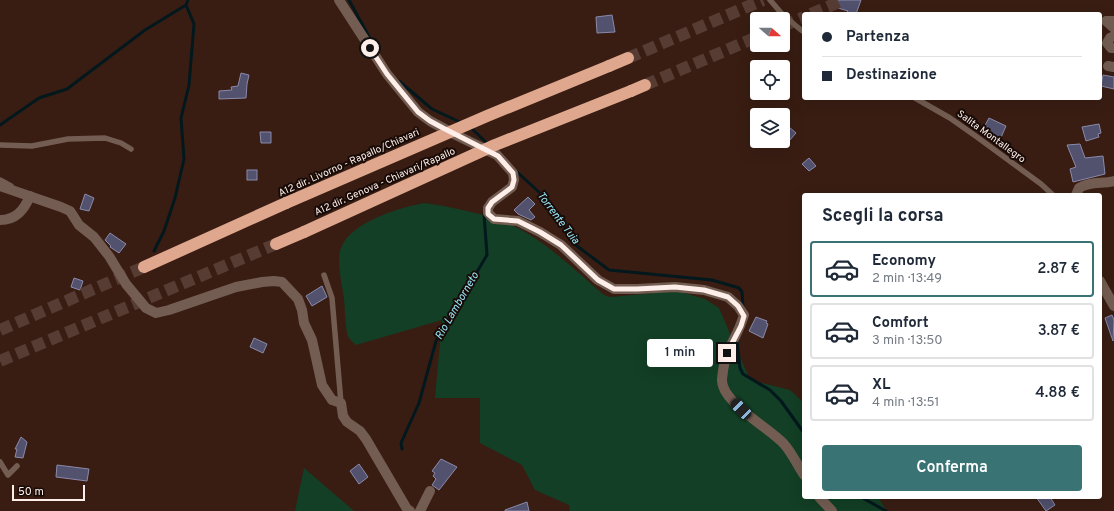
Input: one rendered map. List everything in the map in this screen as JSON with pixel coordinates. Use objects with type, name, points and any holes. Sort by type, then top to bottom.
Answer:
[{"type":"highway","name":"A12 dir. Livorno - Rapallo/Chiavari","points":[[144,267],[286,203],[487,116],[628,58]]},
{"type":"highway","name":"A12 dir. Genova - Chiavari/Rapallo","points":[[276,244],[495,145],[645,85]]},
{"type":"street","points":[[339,0],[387,74],[418,112],[449,132],[498,156],[513,173],[514,180],[512,187],[492,202],[488,208],[488,214],[494,219],[518,221],[540,232],[561,245],[598,280],[614,289],[675,287],[704,290],[728,297],[738,306],[744,316],[741,326],[727,353],[722,382],[727,396],[741,409],[774,434],[785,445],[802,473]]},
{"type":"street","points":[[1114,21],[1106,21],[1114,28]]},
{"type":"street","points":[[1114,36],[1110,38],[1108,44],[1111,48],[1114,48]]},
{"type":"street","points":[[1077,193],[1079,188],[1083,185],[1114,181]]},
{"type":"street","points":[[0,186],[61,206],[70,211],[79,225],[94,237],[105,251],[126,284],[146,308],[156,313],[170,310],[236,287],[262,282],[282,282],[298,299],[302,310],[304,323],[312,340],[322,385],[332,400],[340,403],[343,416],[347,422],[360,431],[366,438],[392,485],[407,509],[410,511]]},
{"type":"street","points":[[0,220],[8,220],[19,214],[26,206],[30,196]]},
{"type":"street","points":[[1102,285],[1114,306]]},
{"type":"street","points":[[420,511],[430,491]]},
{"type":"street","points":[[821,499],[832,511]]},
{"type":"lane","points":[[770,0],[783,15],[802,31]]},
{"type":"lane","name":"Salita Montallegro","points":[[918,100],[950,118],[1052,193]]},
{"type":"lane","points":[[0,145],[32,146],[68,139],[105,138],[121,143],[131,149]]},
{"type":"lane","points":[[0,180],[11,185],[13,190]]},
{"type":"lane","points":[[324,276],[332,298],[340,403]]},
{"type":"lane","points":[[0,462],[8,475],[17,466]]},
{"type":"green space","points":[[425,203],[449,207],[490,217],[515,227],[546,246],[604,295],[610,297],[677,291],[705,299],[719,308],[750,380],[790,390],[802,401],[802,499],[879,499],[887,511],[570,511],[569,505],[535,490],[522,465],[480,443],[480,398],[435,398],[442,320],[356,345],[348,336],[339,263],[340,251],[345,241],[353,232],[376,218],[414,205]]},
{"type":"green space","points":[[304,468],[354,511],[295,511]]},
{"type":"building","points":[[832,0],[861,0],[857,12],[847,12],[848,11],[831,6]]},
{"type":"building","points":[[612,15],[615,32],[597,33],[596,17]]},
{"type":"building","points":[[241,73],[249,75],[246,98],[219,99],[219,91],[232,90],[231,87],[238,86]]},
{"type":"building","points":[[1103,75],[1114,77],[1114,89],[1102,86]]},
{"type":"building","points":[[989,118],[1006,126],[999,142],[982,131]]},
{"type":"building","points":[[1099,124],[1101,133],[1098,134],[1099,137],[1086,141],[1082,127]]},
{"type":"building","points":[[790,128],[796,133],[790,140]]},
{"type":"building","points":[[260,132],[271,132],[271,143],[261,143]]},
{"type":"building","points":[[1080,144],[1085,158],[1103,156],[1105,174],[1073,182],[1070,169],[1076,167],[1067,145]]},
{"type":"building","points":[[809,158],[816,166],[809,171],[802,164]]},
{"type":"building","points":[[247,170],[257,170],[257,180],[247,180]]},
{"type":"building","points":[[85,194],[94,198],[89,211],[80,209]]},
{"type":"building","points":[[528,197],[535,204],[529,210],[535,217],[531,220],[518,214],[514,210]]},
{"type":"building","points":[[110,233],[126,244],[119,253],[110,247],[111,246],[105,240]]},
{"type":"building","points":[[74,278],[83,281],[80,290],[71,287]]},
{"type":"building","points":[[322,286],[327,297],[312,306],[306,296]]},
{"type":"building","points":[[1112,315],[1114,320],[1113,341],[1105,318]]},
{"type":"building","points":[[756,317],[767,321],[766,323],[768,324],[763,338],[749,331]]},
{"type":"building","points":[[254,338],[267,344],[263,353],[250,347]]},
{"type":"building","points":[[668,344],[679,344],[679,354],[668,354]]},
{"type":"building","points":[[21,437],[27,442],[23,458],[15,457],[17,449],[15,449]]},
{"type":"building","points":[[441,459],[457,467],[439,490],[432,485],[436,479],[433,476],[435,473],[432,471]]},
{"type":"building","points":[[359,464],[368,477],[359,484],[350,471]]},
{"type":"building","points":[[57,465],[89,469],[87,481],[56,477]]},
{"type":"building","points":[[1037,499],[1051,499],[1055,505],[1046,511]]},
{"type":"building","points":[[527,502],[529,511],[505,511],[505,510]]},
{"type":"waterway","points":[[0,125],[39,98],[67,89],[145,30],[186,5],[188,0]]},
{"type":"waterway","name":"Torrente Tuia","points":[[349,0],[373,44]]},
{"type":"waterway","points":[[154,251],[164,231],[175,198],[184,159],[181,118],[189,85],[194,24],[186,5]]},
{"type":"waterway","name":"Torrente Tuia","points":[[399,81],[432,109],[462,123]]},
{"type":"waterway","name":"Torrente Tuia","points":[[470,127],[488,144]]},
{"type":"waterway","name":"Torrente Tuia","points":[[515,170],[540,193],[565,227],[573,243],[609,270],[712,280],[739,288],[742,292],[743,307]]},
{"type":"waterway","name":"Rio Lamborneto","points":[[402,449],[401,443],[419,403],[436,341],[487,255],[484,214]]},
{"type":"waterway","name":"Torrente Tuia","points":[[737,340],[740,368],[743,374],[770,390],[781,401],[802,430]]},
{"type":"waterway","name":"Torrente Tuia","points":[[865,499],[886,511]]},
{"type":"tunnel","points":[[628,58],[763,0]]},
{"type":"tunnel","points":[[816,12],[844,0]]},
{"type":"tunnel","points":[[790,23],[802,18]]},
{"type":"tunnel","points":[[645,85],[750,40]]},
{"type":"tunnel","points":[[0,361],[276,244]]},
{"type":"tunnel","points":[[0,330],[144,267]]},
{"type":"route","points":[[370,48],[387,74],[418,112],[430,121],[498,156],[513,173],[514,180],[512,187],[492,202],[488,208],[488,214],[494,219],[518,221],[540,232],[561,245],[598,280],[614,289],[675,287],[704,290],[728,297],[738,306],[744,316],[741,326],[727,353]]}]
